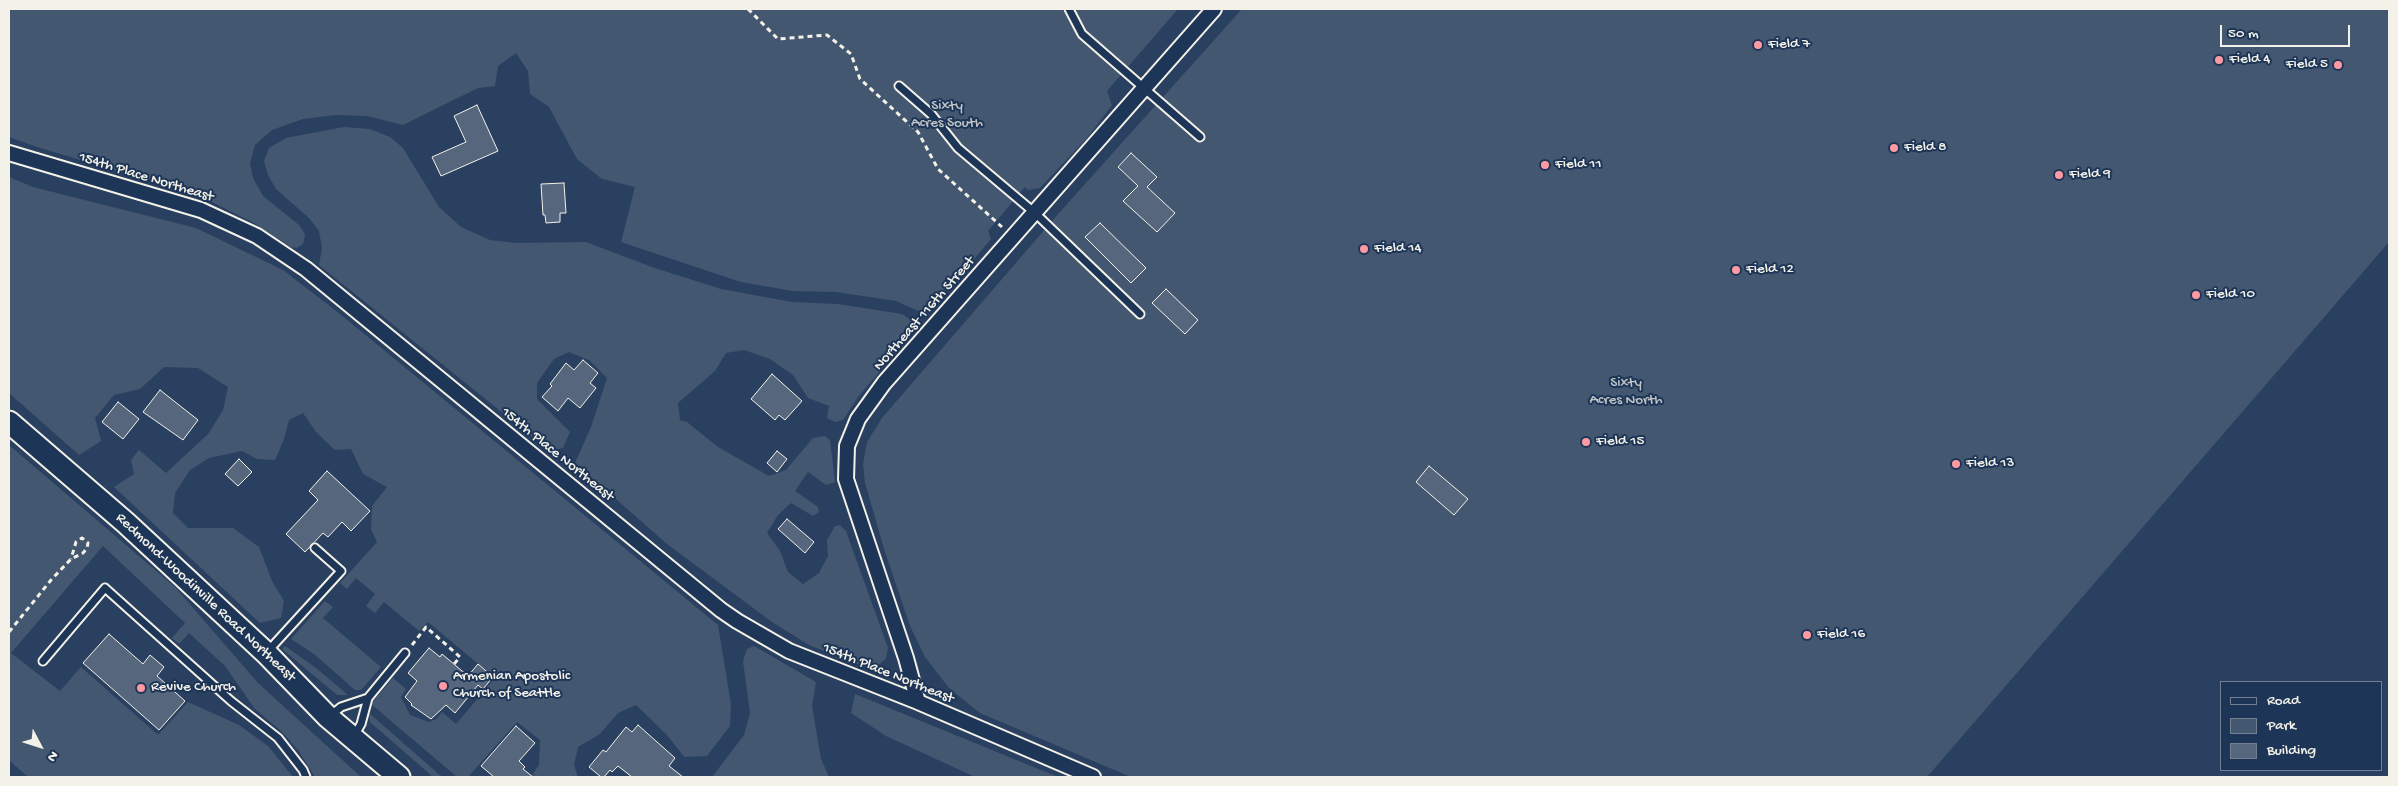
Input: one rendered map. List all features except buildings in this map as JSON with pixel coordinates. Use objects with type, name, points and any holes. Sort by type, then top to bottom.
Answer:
[{"type":"main road","name":"Redmond-Woodinville Road Northeast","points":[[9,422],[126,523],[266,653],[328,717],[398,777]]},
{"type":"street","name":"Northeast 116th Street","points":[[918,702],[906,658],[846,479],[847,446],[858,420],[884,384],[1214,9]]},
{"type":"street","name":"154th Place Northeast","points":[[9,153],[201,210],[257,236],[306,268],[721,610],[789,651],[918,702],[1093,777]]},
{"type":"lane","points":[[1069,9],[1082,34],[1200,136]]},
{"type":"lane","points":[[899,86],[931,114],[958,148],[1035,213],[1140,314]]},
{"type":"lane","points":[[266,653],[341,570],[316,548]]},
{"type":"lane","points":[[43,661],[104,588],[231,701],[278,738],[303,770],[306,777]]},
{"type":"lane","points":[[352,738],[361,724],[368,698],[405,653]]},
{"type":"lane","points":[[328,717],[341,707],[368,698]]},
{"type":"path","points":[[748,9],[778,39],[827,35],[851,54],[860,79],[918,132],[938,169],[1014,237]]},
{"type":"path","points":[[9,632],[51,580],[72,559],[83,554],[88,543],[82,538],[76,542],[72,559]]},
{"type":"path","points":[[405,653],[426,627],[460,656],[454,664]]},
{"type":"green space","name":"Sixty Acres South","points":[[9,9],[1178,9],[1107,91],[1112,105],[1087,138],[1040,188],[1028,190],[1025,187],[988,231],[991,239],[927,315],[896,301],[836,292],[793,291],[741,282],[621,242],[635,187],[602,179],[577,159],[549,107],[530,94],[528,71],[516,53],[498,66],[495,86],[478,88],[403,125],[367,116],[336,115],[303,119],[272,130],[255,145],[250,163],[253,178],[263,196],[299,225],[305,234],[303,244],[297,248],[291,247],[254,223],[198,195],[9,137]]},
{"type":"green space","name":"Sixty Acres North","points":[[1242,9],[2389,9],[2389,242],[1927,777],[1131,777],[980,713],[949,688],[925,657],[910,626],[885,552],[865,483],[863,464],[867,442],[882,418],[1059,213]]},
{"type":"green space","points":[[344,127],[370,129],[390,137],[403,148],[439,207],[461,227],[490,240],[516,243],[586,242],[652,267],[721,289],[792,302],[838,304],[902,314],[914,322],[916,329],[858,397],[843,420],[835,422],[827,418],[829,406],[808,398],[793,375],[770,359],[744,350],[726,353],[715,371],[678,403],[680,420],[687,422],[718,447],[769,476],[786,470],[813,438],[825,436],[830,440],[835,482],[826,485],[808,472],[795,491],[818,507],[819,512],[813,516],[791,503],[778,515],[767,533],[780,551],[788,572],[803,584],[819,573],[828,556],[827,540],[835,526],[840,525],[846,531],[888,648],[886,658],[876,668],[865,667],[809,645],[772,622],[667,544],[575,463],[591,427],[607,378],[589,360],[569,352],[554,359],[537,383],[537,399],[570,432],[563,448],[550,451],[319,265],[322,248],[319,231],[309,218],[276,189],[268,175],[264,161],[269,148],[286,138]]},
{"type":"green space","points":[[9,177],[33,187],[196,228],[283,270],[340,314],[718,625],[731,704],[730,726],[707,756],[684,757],[667,735],[636,705],[618,713],[600,734],[578,747],[574,765],[578,777],[531,777],[539,765],[540,740],[517,722],[468,777],[457,777],[371,704],[393,678],[406,689],[401,697],[410,715],[429,722],[436,719],[442,712],[456,724],[495,678],[428,622],[419,631],[384,602],[375,613],[366,606],[375,594],[356,578],[347,589],[340,583],[377,542],[371,529],[372,506],[387,487],[363,474],[351,449],[335,450],[316,432],[303,413],[289,420],[284,439],[275,460],[257,459],[242,451],[209,458],[190,470],[175,493],[173,513],[188,528],[233,528],[259,547],[272,581],[284,601],[281,618],[260,623],[114,487],[134,474],[131,460],[139,450],[166,473],[209,433],[223,410],[228,387],[198,368],[164,367],[140,389],[114,395],[95,418],[101,441],[79,455],[9,393]]},
{"type":"green space","points":[[9,445],[175,587],[258,683],[361,777],[315,777],[298,750],[281,731],[255,709],[225,666],[189,633],[179,644],[172,638],[185,623],[103,546],[11,653],[60,691],[81,667],[158,735],[188,702],[239,725],[268,746],[293,777],[28,777],[9,760]]},
{"type":"green space","points":[[325,601],[333,607],[323,618],[381,667],[361,690],[355,690],[314,654],[291,639]]},
{"type":"green space","points":[[285,646],[316,668],[348,695],[337,695],[282,649]]},
{"type":"green space","points":[[754,646],[816,682],[812,706],[821,759],[829,777],[712,777],[744,735],[750,713],[743,661],[747,649]]},
{"type":"green space","points":[[855,694],[1058,777],[975,777],[886,736],[851,713]]},
{"type":"green space","points":[[369,713],[442,777],[433,777],[370,722]]},
{"type":"place","name":"Field 7","points":[[1758,45]]},
{"type":"place","name":"Field 4","points":[[2219,60]]},
{"type":"place","name":"Field 5","points":[[2338,65]]},
{"type":"place","name":"Field 8","points":[[1894,148]]},
{"type":"place","name":"Field 11","points":[[1545,165]]},
{"type":"place","name":"Field 9","points":[[2059,175]]},
{"type":"place","name":"Field 14","points":[[1364,249]]},
{"type":"place","name":"Field 12","points":[[1736,270]]},
{"type":"place","name":"Field 10","points":[[2196,295]]},
{"type":"place","name":"Field 15","points":[[1586,442]]},
{"type":"place","name":"Field 13","points":[[1956,464]]},
{"type":"place","name":"Field 16","points":[[1807,635]]},
{"type":"place","name":"Armenian Apostolic Church of Seattle","points":[[443,686]]},
{"type":"place","name":"Revive Church","points":[[141,688]]}]
